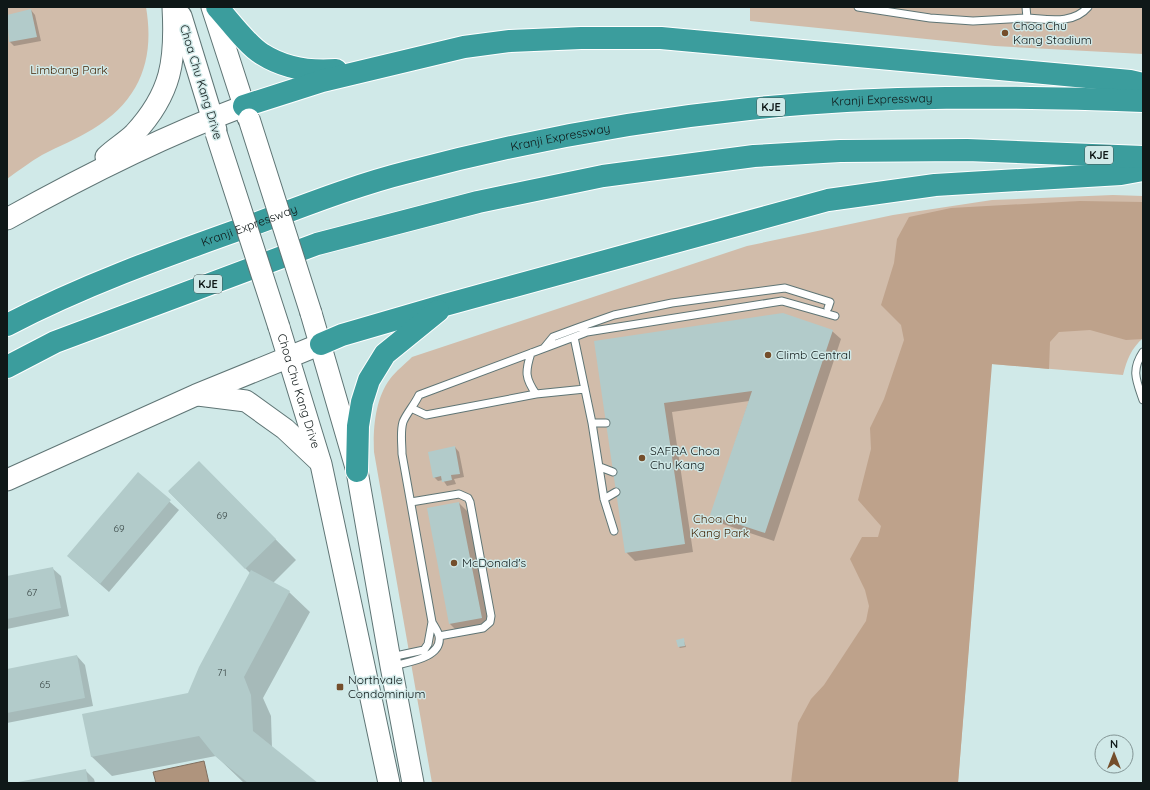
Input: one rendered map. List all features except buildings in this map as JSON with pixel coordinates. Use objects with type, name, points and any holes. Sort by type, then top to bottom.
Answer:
[{"type":"highway","points":[[217,7],[261,54],[296,68],[318,72],[372,68]]},
{"type":"highway","points":[[246,112],[322,81],[372,68],[464,48],[510,41],[581,38],[661,38],[886,57],[1130,81],[1143,84]]},
{"type":"highway","name":"Kranji Expressway","points":[[7,324],[36,310],[154,260],[305,206],[404,172],[530,142],[682,117],[750,108],[840,102],[1009,96],[1143,101]]},
{"type":"highway","name":"KJE","points":[[7,368],[55,342],[317,244],[478,202],[603,176],[754,156],[840,151],[967,150],[1143,157]]},
{"type":"highway","points":[[321,344],[342,335],[445,305],[828,200],[935,185],[1121,174],[1143,170]]},
{"type":"highway","points":[[357,471],[358,426],[362,402],[369,380],[385,354],[445,305]]},
{"type":"main road","points":[[104,166],[106,157],[133,135],[145,121],[165,88],[172,66],[175,42],[173,7]]},
{"type":"main road","name":"Choa Chu Kang Drive","points":[[179,7],[214,125],[289,356],[321,464],[389,783]]},
{"type":"main road","points":[[212,7],[321,344],[357,471],[390,662],[413,783]]},
{"type":"main road","points":[[7,219],[104,166],[246,112]]},
{"type":"main road","points":[[7,480],[196,395],[321,344]]},
{"type":"main road","points":[[196,395],[246,401],[285,429],[321,464]]},
{"type":"lane","points":[[858,7],[930,18],[973,21],[1027,18],[1066,19],[1075,17],[1088,7]]},
{"type":"lane","points":[[1026,7],[1027,18]]},
{"type":"lane","points":[[544,348],[553,337],[614,315],[672,303],[785,288],[830,302],[828,308]]},
{"type":"lane","points":[[390,662],[427,656],[434,651],[438,644],[439,636],[432,622],[402,454],[401,433],[404,421],[413,409],[419,395],[587,332],[782,301],[835,316]]},
{"type":"lane","points":[[580,327],[587,332]]},
{"type":"lane","points":[[574,337],[592,423],[604,499],[614,531]]},
{"type":"lane","points":[[1143,352],[1138,360],[1135,376],[1143,400]]},
{"type":"lane","points":[[531,353],[526,369],[528,382],[536,394]]},
{"type":"lane","points":[[413,409],[426,415],[536,394],[585,389]]},
{"type":"lane","points":[[592,423],[606,423]]},
{"type":"lane","points":[[600,467],[613,472]]},
{"type":"lane","points":[[604,499],[616,492]]},
{"type":"lane","points":[[411,502],[459,494],[468,498],[470,502],[491,616],[490,622],[483,628],[439,636]]},
{"type":"lane","points":[[390,662],[424,650],[428,644],[432,622]]},
{"type":"green space","name":"Limbang Park","points":[[7,7],[146,7],[148,44],[146,61],[133,92],[109,118],[81,136],[42,155],[7,179]]},
{"type":"green space","name":"Choa Chu Kang Stadium","points":[[750,7],[1143,7],[1143,54],[995,46],[750,21]]},
{"type":"green space","name":"Choa Chu Kang Park","points":[[1113,195],[1143,196],[1143,338],[1135,346],[1130,355],[1123,375],[991,364],[958,783],[432,783],[374,452],[376,414],[381,396],[390,379],[412,357],[747,246],[893,215],[992,200]]},
{"type":"shaded area","points":[[1080,201],[1143,202],[1143,339],[1126,340],[1090,330],[1059,332],[1050,342],[1049,369],[992,364],[958,783],[791,783],[798,723],[811,699],[824,685],[866,621],[869,606],[865,590],[850,559],[862,537],[878,537],[881,526],[858,500],[871,449],[870,428],[884,399],[904,340],[901,325],[881,305],[894,263],[897,239],[909,217],[951,208]]},
{"type":"shaded area","points":[[204,761],[209,783],[156,783],[153,772]]},
{"type":"place","name":"Choa Chu Kang Stadium","points":[[1005,33]]},
{"type":"place","name":"Climb Central","points":[[768,355]]},
{"type":"place","name":"SAFRA Choa Chu Kang","points":[[642,458]]},
{"type":"place","name":"McDonald's","points":[[454,563]]},
{"type":"place","name":"Northvale Condominium","points":[[340,687]]}]
